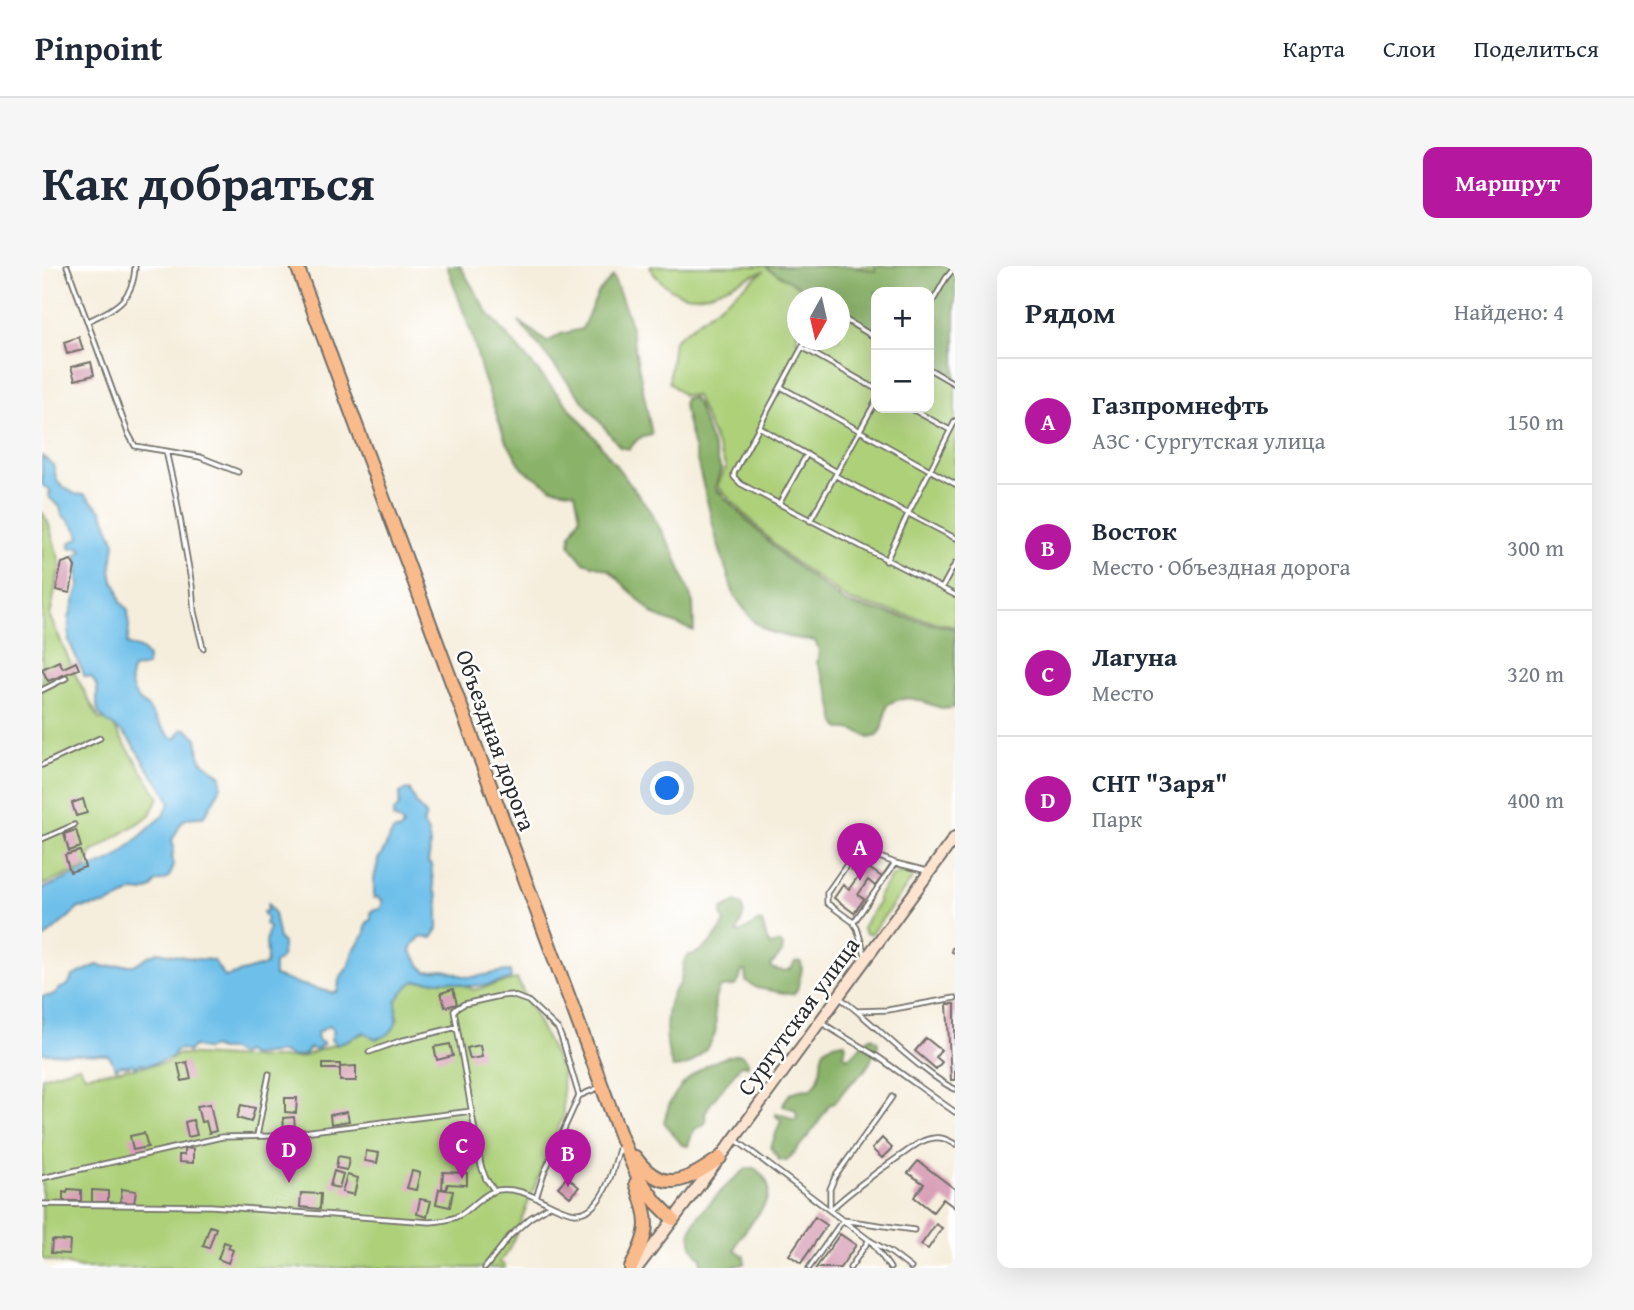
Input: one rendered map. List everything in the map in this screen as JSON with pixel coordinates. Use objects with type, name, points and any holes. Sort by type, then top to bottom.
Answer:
[{"type":"main road","name":"Объездная дорога","points":[[297,266],[622,1140],[647,1191],[673,1219]]},
{"type":"main road","name":"Сургутская улица","points":[[637,1268],[955,837]]},
{"type":"main road","points":[[622,1140],[642,1167],[657,1178],[667,1181],[691,1177],[720,1158]]},
{"type":"main road","points":[[622,1140],[647,1221],[643,1242],[631,1268]]},
{"type":"lane","points":[[67,266],[135,446],[200,457],[238,472]]},
{"type":"lane","points":[[87,321],[111,310],[124,299],[135,277],[135,266]]},
{"type":"lane","points":[[934,299],[955,267]]},
{"type":"lane","points":[[850,323],[871,335]]},
{"type":"lane","points":[[800,350],[734,477],[741,484],[810,521],[955,595]]},
{"type":"lane","points":[[807,350],[871,386]]},
{"type":"lane","points":[[934,372],[955,384]]},
{"type":"lane","points":[[781,387],[955,484]]},
{"type":"lane","points":[[810,521],[871,410]]},
{"type":"lane","points":[[919,413],[950,430]]},
{"type":"lane","points":[[886,561],[955,421]]},
{"type":"lane","points":[[759,427],[836,474],[955,538]]},
{"type":"lane","points":[[166,451],[192,586],[194,612],[203,648]]},
{"type":"lane","points":[[779,504],[807,454]]},
{"type":"lane","points":[[942,588],[955,564]]},
{"type":"lane","points":[[42,690],[66,678]]},
{"type":"lane","points":[[42,765],[100,738]]},
{"type":"lane","points":[[42,839],[74,825]]},
{"type":"lane","points":[[865,958],[853,922],[827,903],[826,899],[827,893],[855,853],[867,852],[929,872]]},
{"type":"lane","points":[[853,922],[895,863]]},
{"type":"lane","points":[[494,1190],[481,1166],[454,1010],[464,1004],[511,995],[528,1000],[558,1029],[579,1096],[544,1173],[536,1198]]},
{"type":"lane","points":[[837,996],[858,1011],[913,1061],[939,1081],[955,1089]]},
{"type":"lane","points":[[858,1011],[875,1012],[955,998]]},
{"type":"lane","points":[[820,1021],[895,1069],[955,1112]]},
{"type":"lane","points":[[369,1052],[400,1041],[457,1027]]},
{"type":"lane","points":[[257,1136],[269,1074]]},
{"type":"lane","points":[[579,1096],[602,1086]]},
{"type":"lane","points":[[830,1210],[830,1189],[835,1177],[892,1097]]},
{"type":"lane","points":[[42,1178],[222,1138],[271,1136],[472,1111]]},
{"type":"lane","points":[[830,1210],[865,1180],[918,1143],[938,1137],[955,1144]]},
{"type":"lane","points":[[734,1139],[869,1240],[911,1268]]},
{"type":"lane","points":[[42,1204],[211,1206],[430,1222],[446,1221],[462,1214],[494,1190],[510,1189],[525,1192],[572,1213],[582,1213],[600,1198],[608,1184],[622,1140]]},
{"type":"lane","points":[[485,1268],[510,1236],[530,1218],[551,1205]]},
{"type":"lane","points":[[843,1220],[914,1230]]},
{"type":"lane","points":[[809,1268],[843,1220]]},
{"type":"lane","points":[[850,1268],[869,1240]]},
{"type":"lane","points":[[869,1240],[890,1268]]},
{"type":"green space","points":[[447,266],[460,266],[488,313],[592,434],[649,509],[675,555],[693,603],[694,631],[654,615],[609,570],[583,562],[570,546],[571,534],[580,517],[575,492],[552,488],[523,469],[505,439]]},
{"type":"green space","points":[[650,266],[955,266],[955,627],[850,601],[786,556],[717,486],[726,467],[696,396],[683,395],[669,382],[674,340],[764,271],[713,292],[688,296],[675,292],[655,275]]},
{"type":"green space","points":[[849,266],[875,271],[876,266],[955,266],[955,378],[934,366],[934,287],[871,287],[871,329],[850,317],[850,287],[800,287],[767,268]]},
{"type":"green space","points":[[613,276],[629,319],[652,435],[639,438],[629,449],[620,447],[519,321],[547,342],[561,334],[582,329],[598,293]]},
{"type":"green space","points":[[685,398],[692,398],[697,404],[721,469],[715,488],[784,557],[848,604],[955,629],[955,707],[940,707],[906,698],[887,705],[883,727],[877,736],[869,738],[856,730],[840,729],[836,723],[829,690],[817,663],[819,651],[815,641],[770,632],[754,622],[734,595],[717,541],[683,404]]},
{"type":"green space","points":[[42,512],[48,522],[60,563],[50,617],[76,676],[99,719],[110,721],[159,797],[149,816],[91,853],[86,868],[42,885]]},
{"type":"green space","points":[[900,872],[908,873],[912,879],[871,934],[866,934],[863,926],[878,903],[878,896],[892,876]]},
{"type":"green space","points":[[736,902],[742,905],[744,914],[737,932],[740,933],[759,921],[762,922],[770,945],[783,945],[782,953],[771,965],[773,969],[784,971],[791,969],[795,962],[801,962],[797,990],[789,994],[757,988],[746,981],[745,971],[742,971],[734,986],[720,987],[716,996],[716,1027],[710,1044],[692,1063],[673,1068],[666,1024],[670,1000],[680,984],[684,961],[710,943],[725,922],[722,909]]},
{"type":"green space","points":[[413,974],[441,974],[474,990],[517,979],[562,1071],[563,1116],[509,1250],[499,1263],[505,1265],[505,1268],[81,1268],[42,1259],[42,1077],[79,1066],[85,1075],[166,1063],[179,1054],[299,1058],[398,1020],[392,996]]},
{"type":"green space","points":[[872,1037],[878,1041],[878,1046],[866,1069],[830,1104],[814,1129],[787,1161],[779,1160],[771,1147],[781,1120],[776,1114],[783,1114],[794,1120],[797,1113],[794,1109],[783,1106],[787,1097],[797,1091],[811,1089],[818,1080],[822,1054],[828,1047],[844,1042],[844,1055],[847,1058]]},
{"type":"green space","points":[[738,1054],[745,1058],[748,1066],[741,1065],[708,1107],[706,1122],[696,1128],[688,1146],[682,1145],[664,1122],[671,1101],[691,1076],[709,1064]]},
{"type":"green space","points":[[748,1168],[754,1168],[762,1175],[769,1189],[763,1207],[743,1233],[735,1250],[744,1256],[745,1263],[733,1268],[701,1268],[701,1257],[691,1241],[692,1228],[717,1196]]},
{"type":"water","points":[[42,456],[53,465],[57,481],[62,486],[75,494],[85,495],[102,511],[115,543],[111,570],[121,602],[128,610],[127,644],[142,650],[148,657],[147,666],[133,669],[131,673],[130,681],[134,693],[172,738],[176,738],[182,729],[186,729],[197,738],[199,756],[221,776],[221,785],[205,815],[186,819],[172,840],[173,866],[167,879],[156,882],[144,892],[134,891],[104,905],[79,908],[42,940],[42,889],[116,858],[163,816],[170,802],[130,741],[99,713],[95,682],[91,677],[85,677],[69,641],[69,618],[80,584],[76,556],[82,550],[79,547],[70,548],[70,543],[80,537],[79,533],[50,498],[50,490],[42,485]]},
{"type":"water","points":[[410,790],[417,805],[426,815],[423,824],[430,842],[428,862],[438,898],[438,929],[432,938],[420,937],[411,952],[425,971],[446,970],[470,977],[510,971],[511,978],[487,985],[466,986],[451,981],[415,981],[396,1001],[395,1026],[388,1034],[375,1039],[364,1032],[337,1045],[331,1040],[334,1030],[329,1026],[317,1033],[318,1040],[323,1043],[318,1050],[310,1048],[304,1055],[292,1057],[281,1052],[251,1056],[245,1052],[239,1055],[230,1050],[193,1046],[188,1052],[183,1049],[175,1051],[173,1056],[152,1064],[141,1063],[135,1068],[131,1064],[121,1065],[116,1068],[107,1055],[42,1053],[42,996],[54,994],[68,985],[73,976],[97,965],[134,965],[158,952],[213,960],[225,977],[266,965],[269,927],[265,924],[267,919],[263,912],[268,910],[268,903],[274,913],[279,939],[283,943],[281,958],[274,964],[274,976],[333,993],[338,991],[339,980],[365,934],[371,911],[380,909],[382,905],[382,900],[374,898],[374,878],[378,859],[392,833],[403,826],[393,818],[399,806],[400,793]]},
{"type":"building","points":[[79,337],[83,350],[67,354],[64,342]]},
{"type":"building","points":[[91,362],[94,375],[75,380],[71,367]]},
{"type":"building","points":[[71,560],[75,567],[70,593],[56,590],[62,563]]},
{"type":"building","points":[[59,661],[63,668],[76,662],[79,669],[48,681],[42,669]]},
{"type":"building","points":[[83,799],[87,813],[76,816],[72,803]]},
{"type":"building","points":[[76,830],[81,847],[69,851],[64,834]]},
{"type":"building","points":[[80,851],[85,867],[70,872],[65,855]]},
{"type":"building","points":[[857,860],[882,877],[875,886],[868,880],[858,895],[864,899],[854,913],[834,898],[843,885],[849,889],[859,875],[851,869]]},
{"type":"building","points":[[453,989],[457,1004],[445,1007],[441,993]]},
{"type":"building","points":[[947,1004],[955,1004],[955,1080],[951,1080]]},
{"type":"building","points":[[926,1038],[941,1050],[936,1057],[942,1062],[936,1069],[915,1051]]},
{"type":"building","points":[[450,1044],[453,1056],[437,1060],[434,1047]]},
{"type":"building","points":[[480,1045],[482,1057],[470,1059],[467,1048]]},
{"type":"building","points":[[187,1062],[191,1079],[182,1081],[178,1064]]},
{"type":"building","points":[[323,1064],[356,1066],[356,1081],[340,1081],[340,1069],[323,1069]]},
{"type":"building","points":[[285,1098],[297,1098],[296,1113],[285,1112]]},
{"type":"building","points":[[210,1104],[216,1131],[209,1133],[206,1121],[201,1122],[197,1106]]},
{"type":"building","points":[[241,1105],[255,1108],[251,1122],[237,1118]]},
{"type":"building","points":[[347,1112],[349,1121],[331,1124],[330,1115]]},
{"type":"building","points":[[294,1117],[295,1128],[284,1129],[283,1118]]},
{"type":"building","points":[[193,1120],[197,1135],[188,1137],[185,1122]]},
{"type":"building","points":[[144,1133],[148,1147],[133,1150],[130,1136]]},
{"type":"building","points":[[286,1138],[296,1139],[293,1154],[284,1152]]},
{"type":"building","points":[[882,1138],[892,1148],[882,1158],[872,1149]]},
{"type":"building","points":[[184,1148],[193,1149],[193,1163],[179,1162],[179,1155],[184,1155]]},
{"type":"building","points":[[366,1151],[379,1153],[377,1163],[365,1161]]},
{"type":"building","points":[[338,1156],[349,1158],[347,1170],[336,1168]]},
{"type":"building","points":[[918,1161],[955,1189],[955,1208],[943,1199],[933,1212],[914,1197],[924,1184],[908,1173]]},
{"type":"building","points":[[334,1171],[343,1174],[339,1188],[330,1186]]},
{"type":"building","points":[[412,1171],[420,1173],[416,1190],[407,1188]]},
{"type":"building","points":[[443,1172],[467,1173],[467,1185],[447,1184],[447,1189],[442,1189]]},
{"type":"building","points":[[347,1175],[358,1178],[354,1195],[342,1192]]},
{"type":"building","points":[[567,1177],[579,1187],[570,1197],[558,1187]]},
{"type":"building","points":[[68,1189],[81,1190],[81,1201],[63,1201],[63,1192],[67,1193]]},
{"type":"building","points":[[122,1189],[136,1191],[134,1204],[120,1202]]},
{"type":"building","points":[[439,1189],[453,1191],[450,1207],[436,1204]]},
{"type":"building","points":[[92,1190],[108,1191],[108,1202],[92,1202]]},
{"type":"building","points":[[301,1193],[321,1194],[320,1209],[300,1207]]},
{"type":"building","points":[[420,1199],[431,1201],[427,1217],[417,1214]]},
{"type":"building","points":[[815,1217],[827,1225],[801,1263],[789,1255]]},
{"type":"building","points":[[936,1224],[942,1228],[928,1249],[921,1245]]},
{"type":"building","points":[[210,1226],[216,1228],[209,1248],[203,1246]]},
{"type":"building","points":[[840,1234],[856,1245],[840,1268],[816,1268]]},
{"type":"building","points":[[52,1240],[70,1241],[69,1254],[51,1253]]},
{"type":"building","points":[[224,1242],[230,1244],[228,1248],[233,1250],[228,1263],[218,1259]]},
{"type":"place","name":"Газпромнефть","points":[[860,881]]},
{"type":"place","name":"Лагуна","points":[[462,1179]]},
{"type":"place","name":"СНТ \"Заря\"","points":[[289,1183]]},
{"type":"place","name":"Восток","points":[[568,1187]]}]
